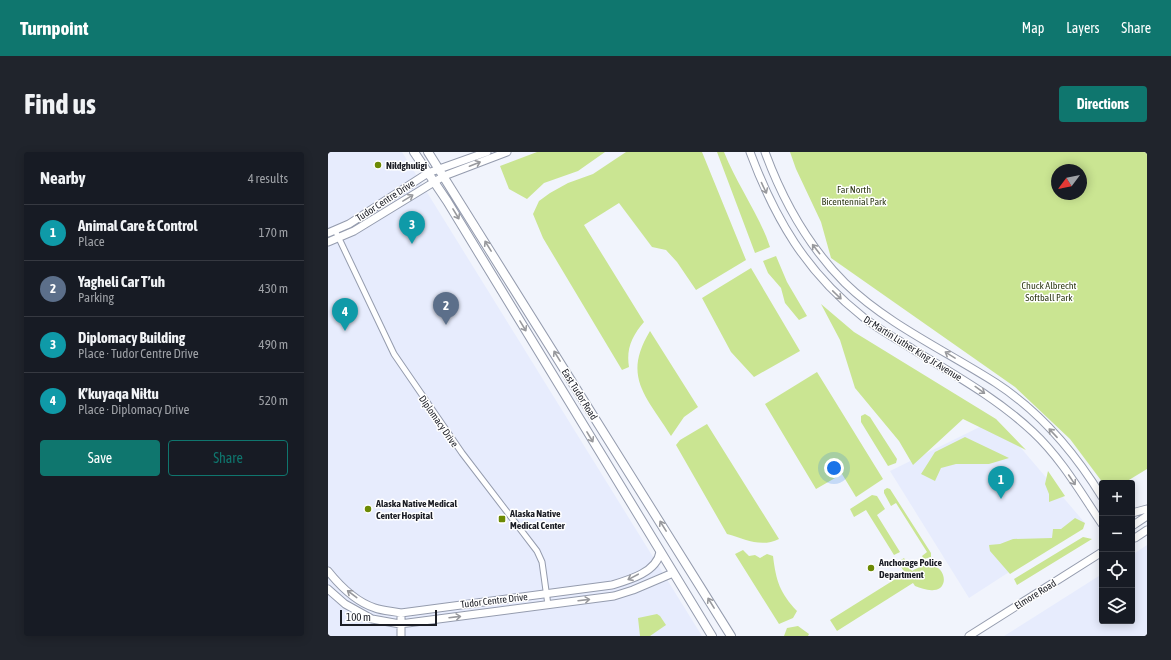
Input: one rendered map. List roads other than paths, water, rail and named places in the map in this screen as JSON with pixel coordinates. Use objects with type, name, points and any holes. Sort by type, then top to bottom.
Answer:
[{"type":"main road","name":"East Tudor Road","points":[[414,152],[448,201],[712,636]]},
{"type":"main road","name":"East Tudor Road","points":[[428,152],[731,636]]},
{"type":"street","name":"Tudor Centre Drive","points":[[331,231],[349,224],[428,173],[487,152]]},
{"type":"street","name":"Tudor Centre Drive","points":[[328,242],[354,231],[444,176],[507,152]]},
{"type":"street","name":"Dr Martin Luther King Jr Avenue","points":[[750,152],[776,214],[793,242],[820,277],[838,296],[864,318],[973,386],[1034,433],[1062,466],[1099,520]]},
{"type":"street","name":"Dr Martin Luther King Jr Avenue","points":[[765,152],[791,211],[814,248],[845,283],[879,311],[997,384],[1035,414],[1068,449],[1099,492]]},
{"type":"street","name":"Diplomacy Drive","points":[[331,231],[338,238],[394,354],[462,453],[537,551],[542,562],[548,605]]},
{"type":"street","points":[[1088,475],[1099,488]]},
{"type":"street","points":[[1135,513],[1147,509]]},
{"type":"street","points":[[1135,524],[1147,516]]},
{"type":"street","points":[[1135,538],[1147,530]]},
{"type":"street","name":"Tudor Centre Drive","points":[[328,571],[352,595],[364,602],[376,608],[401,613],[612,585],[629,580],[656,565],[659,560],[660,552]]},
{"type":"street","name":"Elmore Road","points":[[969,636],[1099,554]]},
{"type":"street","name":"Tudor Centre Drive","points":[[328,589],[345,604],[372,619],[400,624],[614,596],[673,572]]},
{"type":"street","points":[[401,613],[401,636]]},
{"type":"place","name":"Niłdghuligi","points":[[378,165]]},
{"type":"place","name":"Diplomacy Building","points":[[412,244]]},
{"type":"place","name":"Yagheli Car T’uh","points":[[446,325]]},
{"type":"place","name":"K’kuyaqa Niłtu","points":[[345,331]]},
{"type":"place","name":"Animal Care & Control","points":[[1001,499]]},
{"type":"place","name":"Alaska Native Medical Center Hospital","points":[[368,509]]},
{"type":"place","name":"Alaska Native Medical Center","points":[[502,519]]},
{"type":"place","name":"Anchorage Police Department","points":[[871,568]]},
{"type":"park label","name":"Far North Bicentennial Park","points":[[854,194]]},
{"type":"park label","name":"Chuck Albrecht Softball Park","points":[[1049,290]]}]
